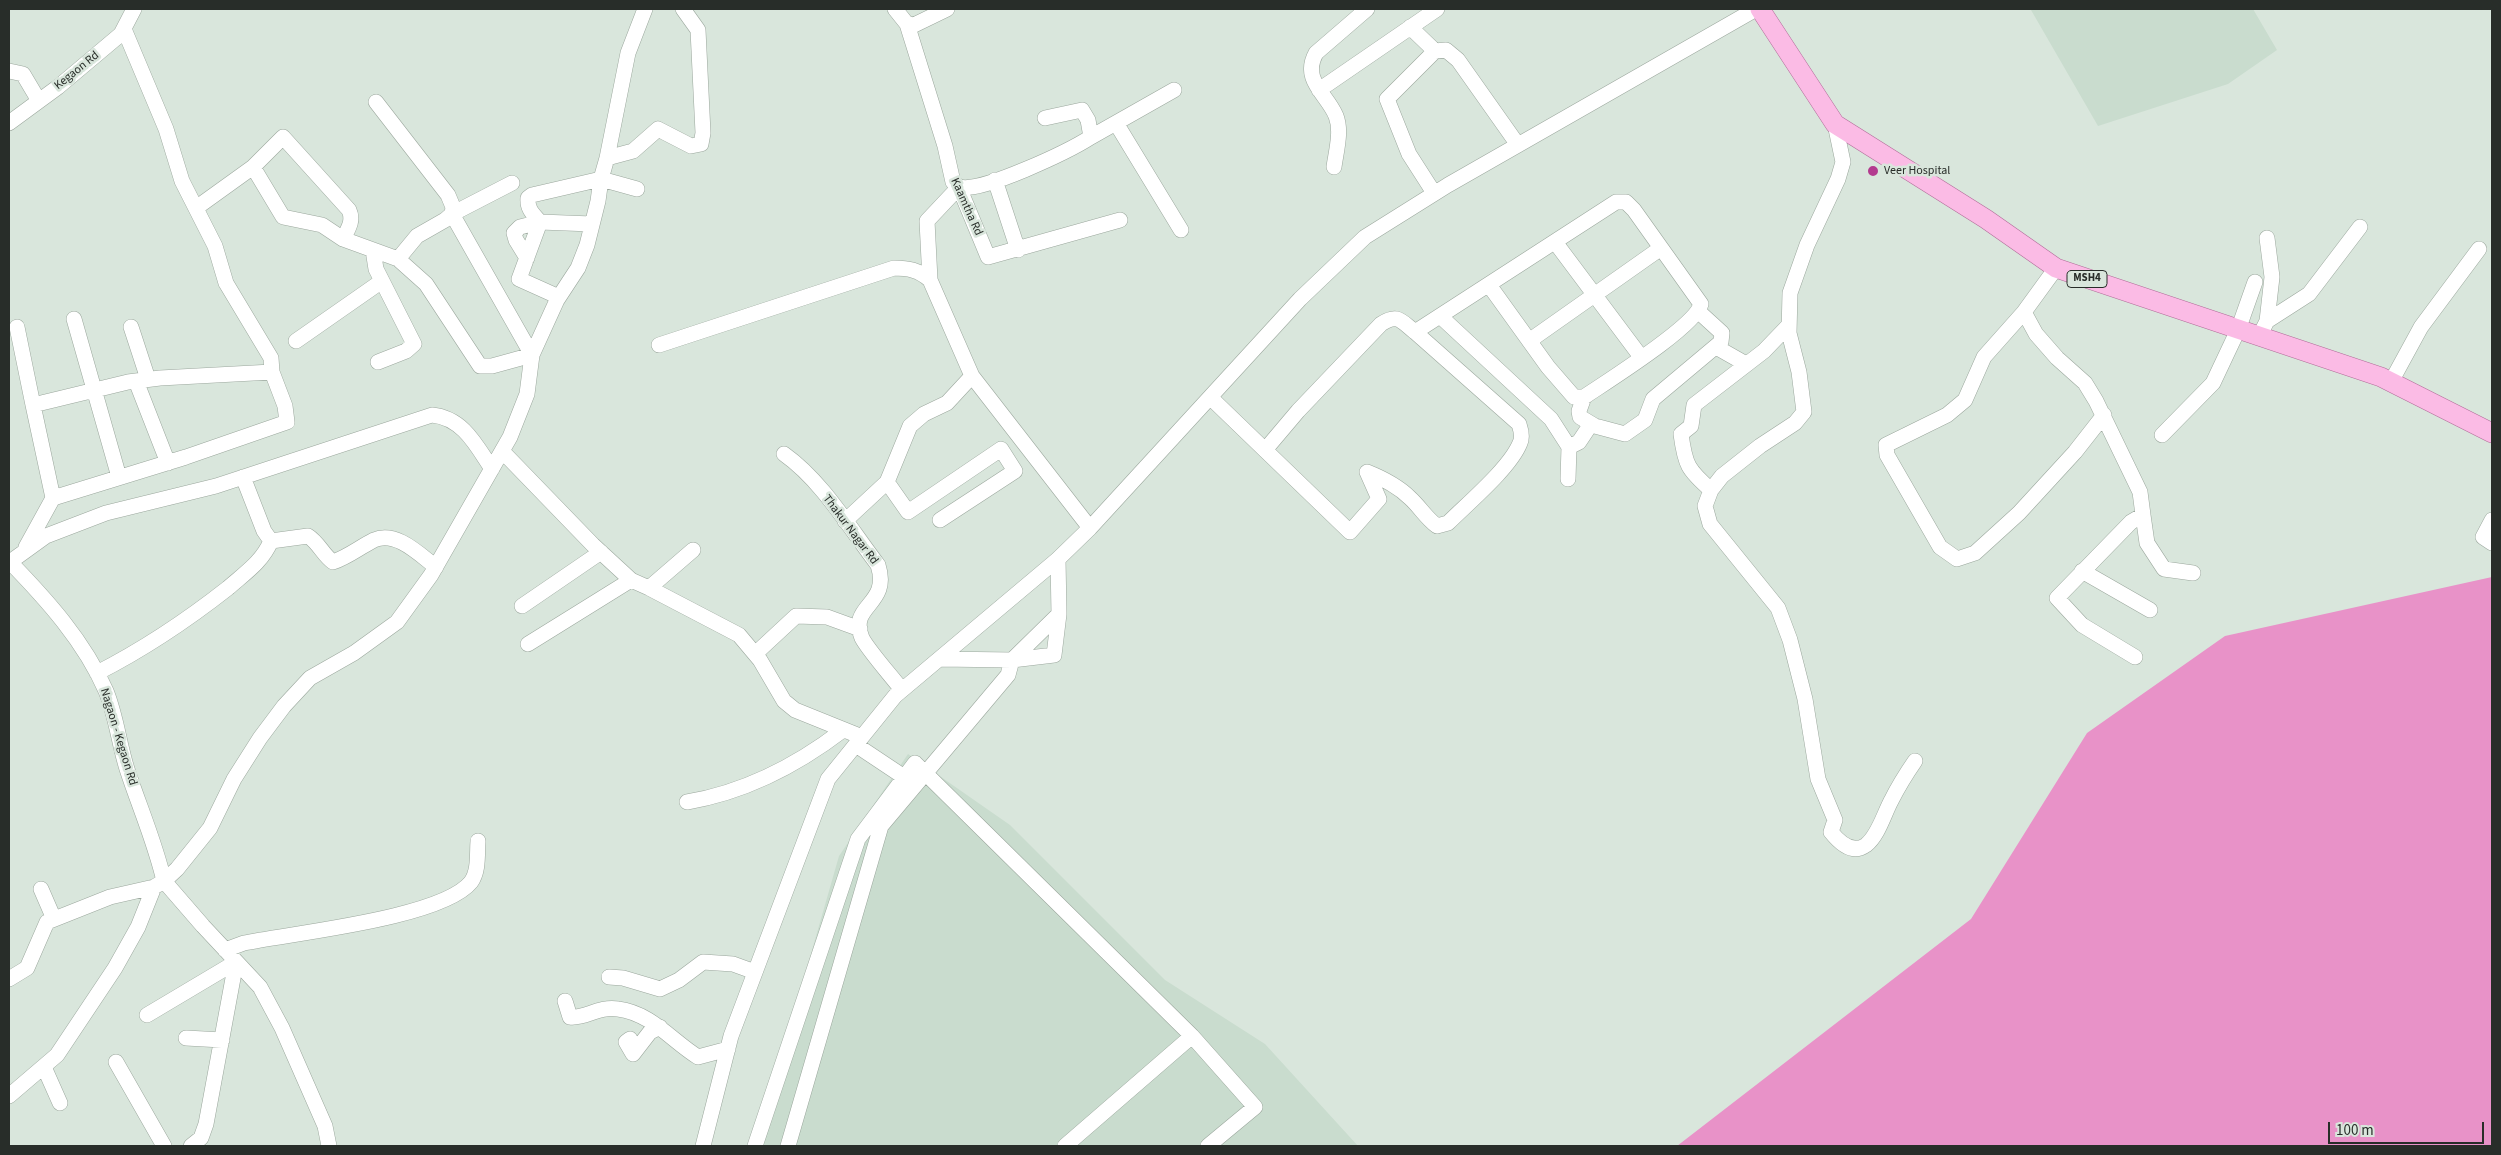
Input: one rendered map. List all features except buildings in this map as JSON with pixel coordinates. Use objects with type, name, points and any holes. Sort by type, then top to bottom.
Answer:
[{"type":"main road","name":"MSH4","points":[[1760,9],[1835,124],[1986,219],[2056,268],[2238,330],[2263,329],[2391,382],[2492,433]]},
{"type":"street","name":"Kegaon Rd","points":[[9,123],[39,102],[99,54],[124,29],[134,9]]},
{"type":"street","points":[[9,1096],[57,1056],[115,968],[159,884],[177,869],[210,828],[234,779],[260,738],[284,706],[310,678],[354,653],[397,622],[436,567],[502,451],[528,394],[532,355],[559,296],[578,268],[598,201],[600,179],[607,158],[628,53],[645,9]]},
{"type":"street","points":[[607,158],[633,151],[658,129],[691,146],[700,144],[703,133],[698,30],[683,9]]},
{"type":"street","points":[[895,9],[907,24],[914,25],[947,9]]},
{"type":"street","points":[[1319,90],[1437,9]]},
{"type":"street","points":[[703,1146],[728,1049],[828,779],[902,690],[1058,559],[1090,528],[1300,299],[1365,237],[1434,193],[1756,9]]},
{"type":"street","points":[[1334,167],[1338,137],[1336,117],[1312,79],[1313,60],[1316,54],[1364,10]]},
{"type":"street","name":"Kaamtha Rd","points":[[907,24],[945,146],[953,182],[959,187],[988,257],[1120,220]]},
{"type":"street","points":[[1410,27],[1435,51]]},
{"type":"street","points":[[53,498],[168,463],[287,422],[285,406],[272,372],[271,358],[226,283],[214,246],[182,181],[166,129],[124,29]]},
{"type":"street","points":[[1434,193],[1409,154],[1387,100],[1435,51],[1446,50],[1458,60],[1518,145]]},
{"type":"street","points":[[9,72],[22,74],[39,102]]},
{"type":"street","points":[[1090,528],[1018,438],[972,376],[930,280],[927,221],[959,187],[966,189],[995,180],[1068,152],[1174,90]]},
{"type":"street","points":[[376,102],[448,195],[453,207],[452,214],[532,355]]},
{"type":"street","points":[[1045,118],[1082,110],[1088,120],[1091,138]]},
{"type":"street","points":[[1116,123],[1181,230]]},
{"type":"street","points":[[1835,124],[1842,162],[1825,209],[1807,245],[1790,292],[1788,326],[1799,372],[1804,412],[1795,423],[1760,446],[1722,476],[1711,490],[1705,506],[1710,524],[1778,608],[1790,640],[1804,699],[1818,779],[1835,820],[1831,832],[1841,845],[1854,849],[1865,846],[1870,841],[1896,791],[1915,761]]},
{"type":"street","points":[[196,208],[253,167],[283,137],[349,210],[351,216],[350,226],[343,239]]},
{"type":"street","points":[[253,167],[284,217],[322,225],[343,239],[398,260],[426,284],[480,366],[492,366],[532,355]]},
{"type":"street","points":[[540,222],[530,212],[528,198],[532,195],[600,179],[637,189]]},
{"type":"street","points":[[995,180],[1018,250]]},
{"type":"street","points":[[398,260],[417,236],[452,214],[512,183]]},
{"type":"street","points":[[1415,332],[1616,202],[1626,202],[1634,210],[1701,304],[1699,312],[1584,398],[1579,411],[1580,417],[1591,424],[1625,434],[1644,420],[1653,399],[1721,342],[1722,333],[1699,312]]},
{"type":"street","points":[[559,296],[519,279],[526,258],[514,233],[520,227],[540,222],[592,224]]},
{"type":"street","points":[[2263,329],[2309,294],[2360,227]]},
{"type":"street","points":[[2263,329],[2272,277],[2267,238]]},
{"type":"street","points":[[1555,242],[1641,357]]},
{"type":"street","points":[[1529,341],[1661,248]]},
{"type":"street","points":[[2391,382],[2421,327],[2479,249]]},
{"type":"street","points":[[374,250],[376,268],[414,344],[406,351],[378,362]]},
{"type":"street","points":[[659,345],[894,268],[907,268],[922,273],[930,280]]},
{"type":"street","points":[[2056,268],[2024,312],[1984,357],[1965,400],[1947,415],[1886,445],[1887,455],[1940,547],[1957,559],[1975,553],[2043,488],[2076,452],[2104,415]]},
{"type":"street","points":[[296,341],[382,282]]},
{"type":"street","points":[[2162,435],[2213,383],[2238,330],[2255,282]]},
{"type":"street","points":[[1489,285],[1548,367],[1574,397],[1584,398]]},
{"type":"street","points":[[2024,312],[2036,334],[2057,358],[2085,383],[2104,415],[2140,492],[2147,543],[2164,569],[2193,573]]},
{"type":"street","points":[[1440,316],[1551,419],[1569,447],[1568,479]]},
{"type":"street","points":[[1211,398],[1350,532],[1379,499],[1366,472],[1394,485],[1411,498],[1426,518],[1437,526],[1448,523],[1502,469],[1520,444],[1522,434],[1519,424],[1415,332],[1397,318],[1390,318],[1381,324],[1298,411],[1265,450]]},
{"type":"street","points":[[74,319],[119,477]]},
{"type":"street","points":[[1711,490],[1692,474],[1684,458],[1681,434],[1691,426],[1694,404],[1764,351],[1788,326]]},
{"type":"street","points":[[17,327],[53,498],[24,552]]},
{"type":"street","points":[[131,327],[142,380],[168,463]]},
{"type":"street","points":[[1716,347],[1746,364]]},
{"type":"street","points":[[33,405],[142,380],[272,372]]},
{"type":"street","points":[[845,521],[887,482],[910,426],[924,414],[947,403],[972,376]]},
{"type":"street","points":[[9,561],[53,532],[106,513],[216,486],[432,415],[444,416],[464,429],[492,469]]},
{"type":"street","points":[[1569,447],[1578,442],[1591,424]]},
{"type":"street","points":[[887,482],[908,512],[1018,438]]},
{"type":"street","points":[[940,520],[1015,471],[1001,449]]},
{"type":"street","points":[[502,451],[600,552],[631,580],[739,635],[755,654],[784,701],[795,710],[843,730],[904,777]]},
{"type":"street","name":"Thakur Nagar Rd","points":[[784,454],[800,467],[845,521],[878,565],[881,576],[879,593],[864,610],[860,629]]},
{"type":"street","points":[[243,477],[264,531],[272,541]]},
{"type":"street","points":[[2135,657],[2082,624],[2057,598],[2131,522],[2143,515]]},
{"type":"street","points":[[2492,520],[2483,537],[2492,542]]},
{"type":"street","points":[[272,541],[308,536],[315,541],[327,558],[333,562],[350,556],[377,539],[396,539],[436,567]]},
{"type":"street","points":[[96,673],[136,653],[207,604],[264,557],[272,541]]},
{"type":"street","points":[[649,588],[694,550]]},
{"type":"street","points":[[522,606],[600,552]]},
{"type":"street","points":[[939,659],[1012,660],[1054,655],[1059,614],[1058,559]]},
{"type":"street","name":"Nagaon - Kegaon Rd","points":[[9,561],[75,636],[107,692],[127,768],[156,849],[159,884]]},
{"type":"street","points":[[2082,571],[2150,610]]},
{"type":"street","points":[[528,644],[631,580]]},
{"type":"street","points":[[788,1146],[881,826],[1008,675],[1012,660],[1059,614]]},
{"type":"street","points":[[755,654],[796,616],[827,617],[860,629],[863,640],[902,690]]},
{"type":"street","points":[[687,802],[728,793],[775,774],[802,760],[843,730]]},
{"type":"street","points":[[755,1146],[858,839],[915,763],[1192,1036],[1255,1107],[1208,1146]]},
{"type":"street","points":[[225,950],[244,943],[418,911],[455,894],[471,882],[477,866],[478,841]]},
{"type":"street","points":[[9,979],[27,968],[47,922],[110,897],[159,884]]},
{"type":"street","points":[[159,884],[260,987],[282,1028],[325,1126],[329,1146]]},
{"type":"street","points":[[41,888],[54,919]]},
{"type":"street","points":[[147,1016],[236,962]]},
{"type":"street","points":[[191,1146],[201,1138],[206,1124],[236,962]]},
{"type":"street","points":[[609,977],[623,978],[660,989],[679,980],[703,962],[733,964],[756,972]]},
{"type":"street","points":[[566,1001],[570,1017],[579,1018],[595,1010],[619,1009],[660,1027],[681,1047],[698,1056],[728,1049]]},
{"type":"street","points":[[595,1010],[606,1018],[604,1024]]},
{"type":"street","points":[[630,1039],[626,1042],[633,1054],[650,1032],[660,1027]]},
{"type":"street","points":[[1065,1146],[1192,1036]]},
{"type":"street","points":[[186,1038],[222,1040]]},
{"type":"street","points":[[116,1062],[164,1146]]},
{"type":"street","points":[[44,1067],[60,1103]]},
{"type":"shaded area","points":[[2253,9],[2277,50],[2228,84],[2098,126],[2031,10]]},
{"type":"shaded area","points":[[2492,577],[2492,1146],[1677,1146],[1971,919],[2087,733],[2225,636]]},
{"type":"shaded area","points":[[908,754],[1010,825],[1165,980],[1265,1044],[1358,1146],[756,1146],[839,856]]},
{"type":"place","name":"Veer Hospital","points":[[1873,171]]}]
